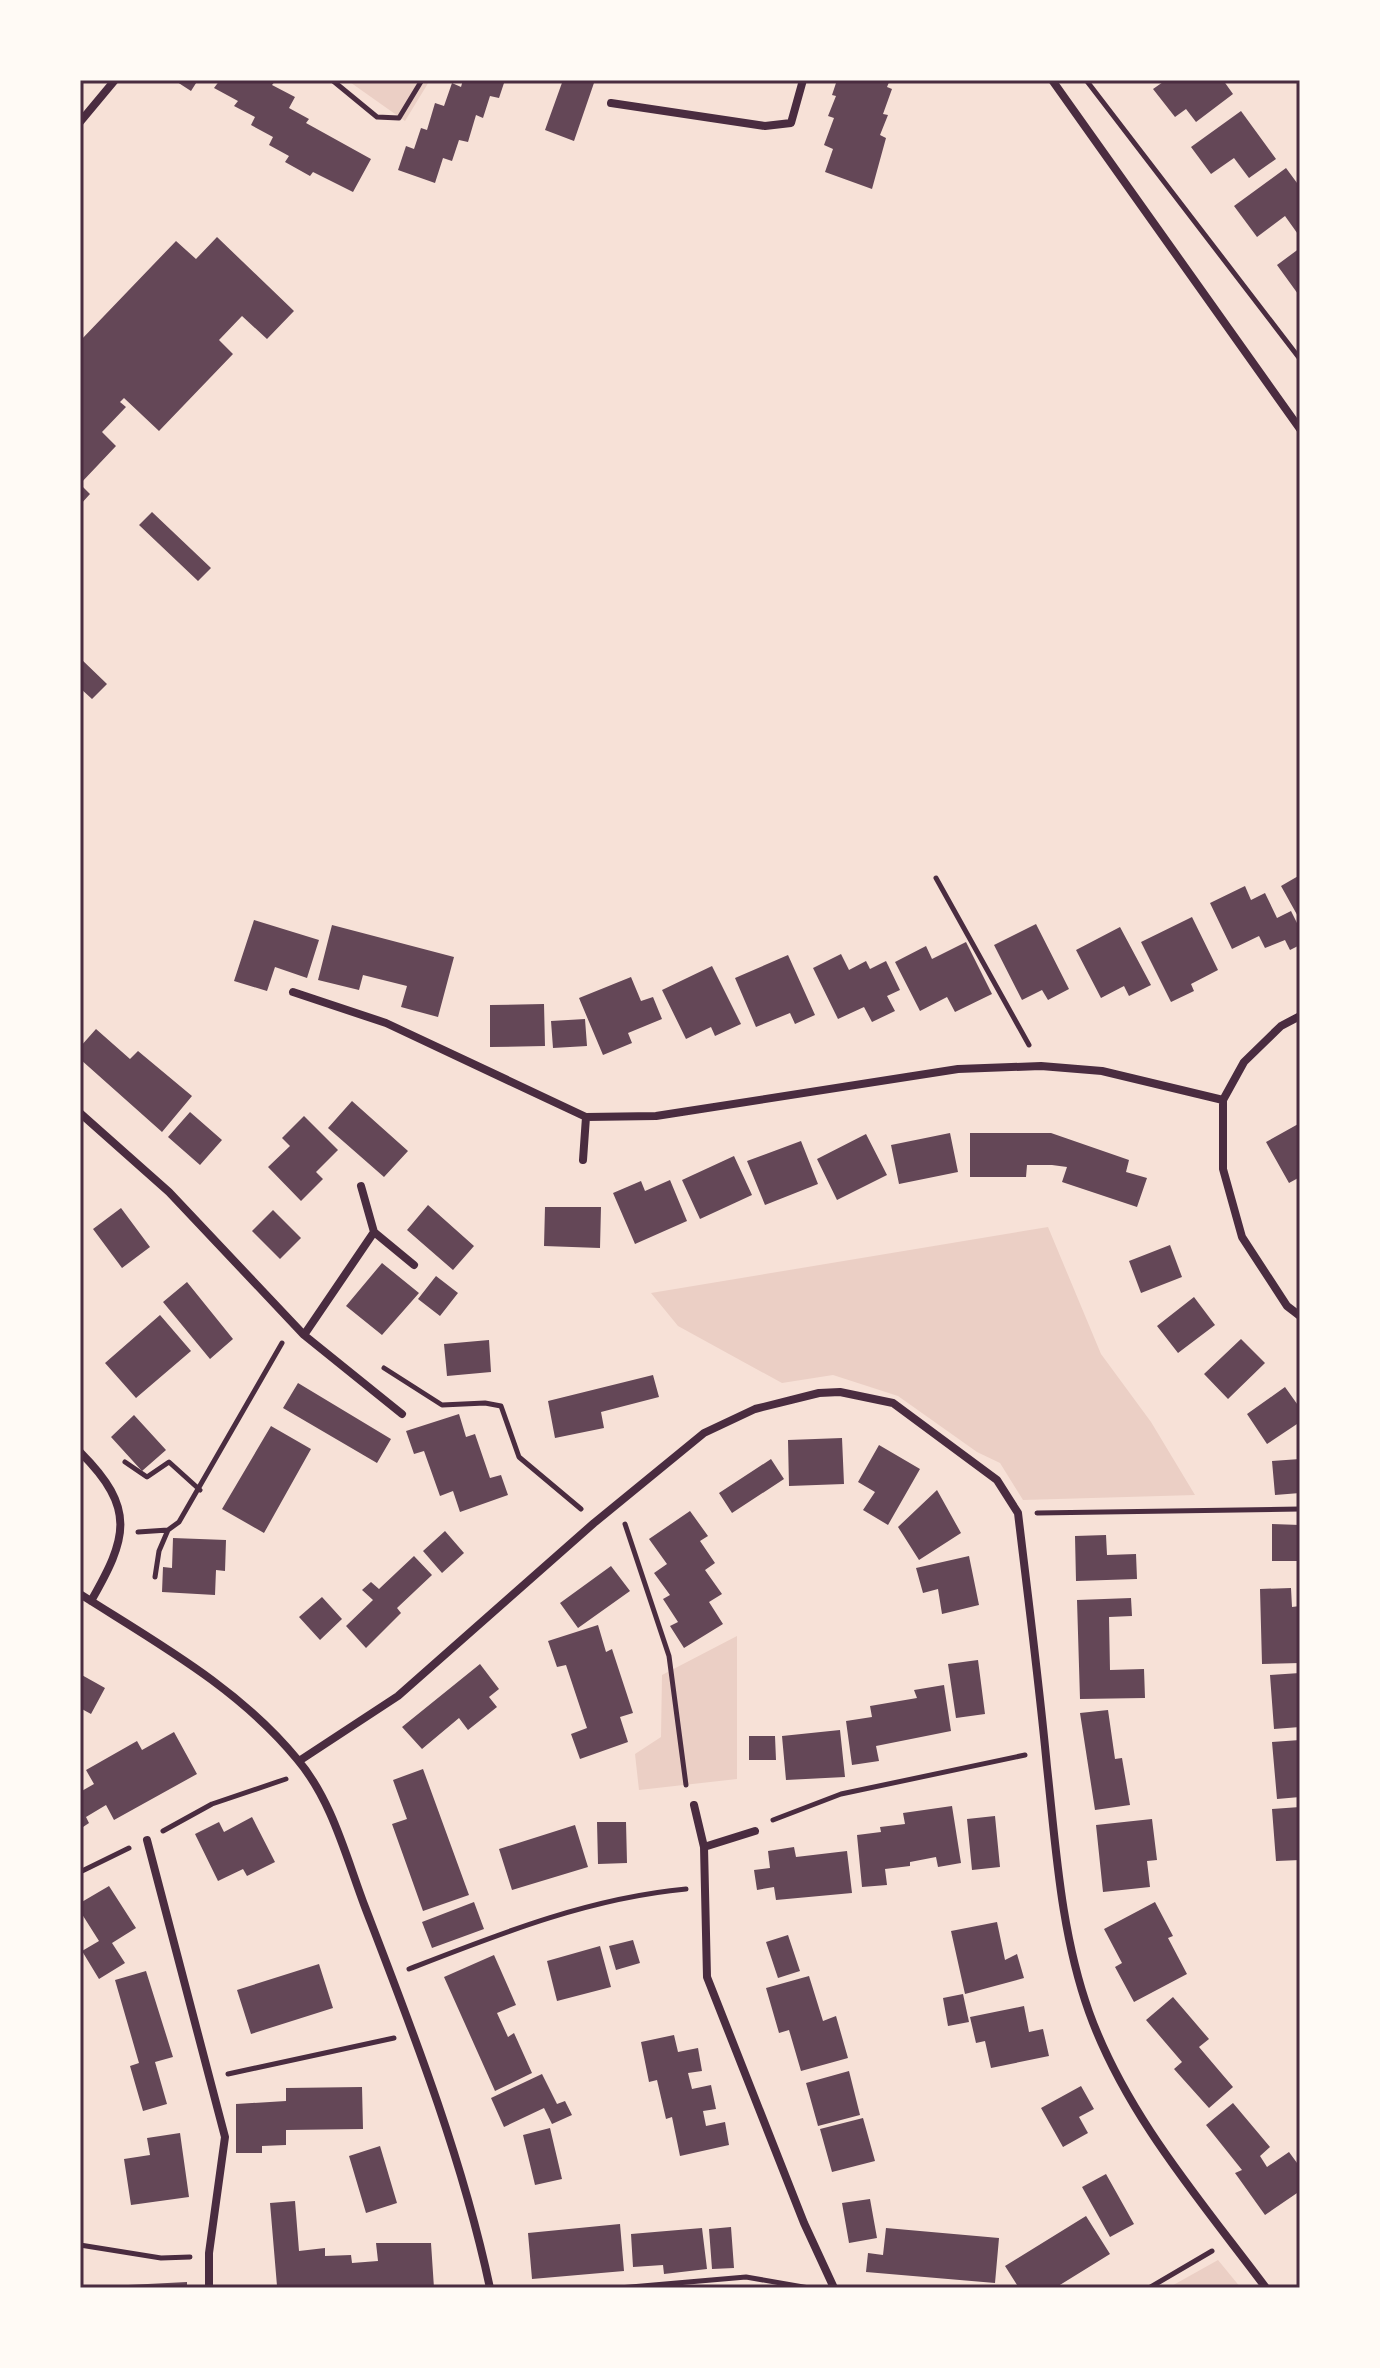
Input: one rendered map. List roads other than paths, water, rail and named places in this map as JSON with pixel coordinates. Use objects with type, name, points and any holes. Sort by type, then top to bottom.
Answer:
[{"type":"street","points":[[80,122],[115,80]]},
{"type":"street","points":[[611,103],[765,126],[791,123],[803,80]]},
{"type":"street","points":[[1052,80],[1300,429]]},
{"type":"street","points":[[293,992],[386,1023],[586,1117],[656,1116],[958,1069],[1041,1066],[1102,1071],[1223,1100]]},
{"type":"street","points":[[1300,1016],[1281,1026],[1244,1062],[1223,1100],[1223,1169],[1242,1237],[1287,1306],[1300,1316]]},
{"type":"street","points":[[80,1113],[169,1192],[304,1335],[402,1414]]},
{"type":"street","points":[[583,1160],[586,1117]]},
{"type":"street","points":[[361,1186],[374,1232],[414,1265]]},
{"type":"street","points":[[304,1335],[374,1232]]},
{"type":"street","points":[[299,1761],[398,1696],[594,1523],[704,1433],[755,1409],[819,1393],[840,1392],[893,1403],[997,1480],[1018,1513],[1060,1886],[1073,1956],[1090,2014],[1129,2095],[1161,2148],[1266,2288]]},
{"type":"street","points":[[80,1452],[98,1470],[120,1514],[117,1554],[91,1601]]},
{"type":"street","points":[[80,1594],[209,1677],[255,1714],[299,1761],[323,1796],[414,2034],[463,2177],[490,2288]]},
{"type":"street","points":[[694,1805],[704,1847],[707,1977],[804,2223],[834,2288]]},
{"type":"street","points":[[704,1847],[755,1831]]},
{"type":"street","points":[[147,1840],[225,2137],[209,2253],[209,2288]]}]
